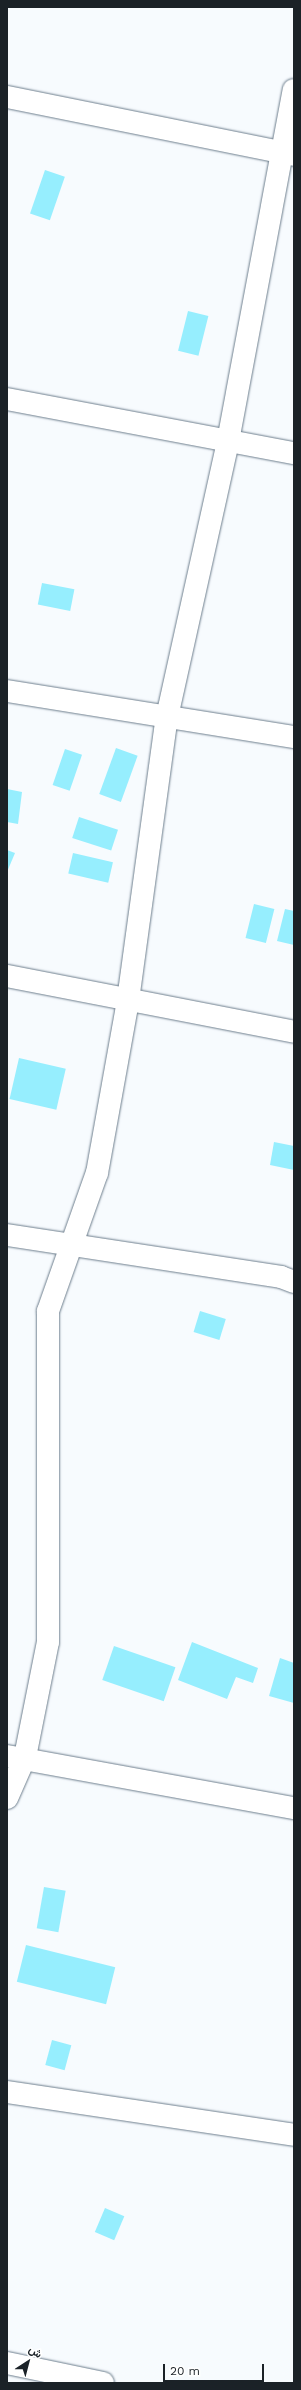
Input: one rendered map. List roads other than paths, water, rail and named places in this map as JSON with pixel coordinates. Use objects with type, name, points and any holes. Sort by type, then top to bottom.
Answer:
[{"type":"street","points":[[7,1798],[16,1757],[48,1642],[48,1311],[97,1173],[128,1000],[168,717],[288,154],[294,90]]},
{"type":"street","points":[[7,98],[288,154]]},
{"type":"street","points":[[7,398],[294,453]]},
{"type":"street","points":[[7,691],[294,737]]},
{"type":"street","points":[[7,976],[294,1032]]},
{"type":"street","points":[[7,1235],[281,1277],[294,1282]]},
{"type":"street","points":[[16,1757],[294,1808]]},
{"type":"street","points":[[7,2092],[294,2135]]},
{"type":"street","points":[[7,2363],[103,2383]]}]
